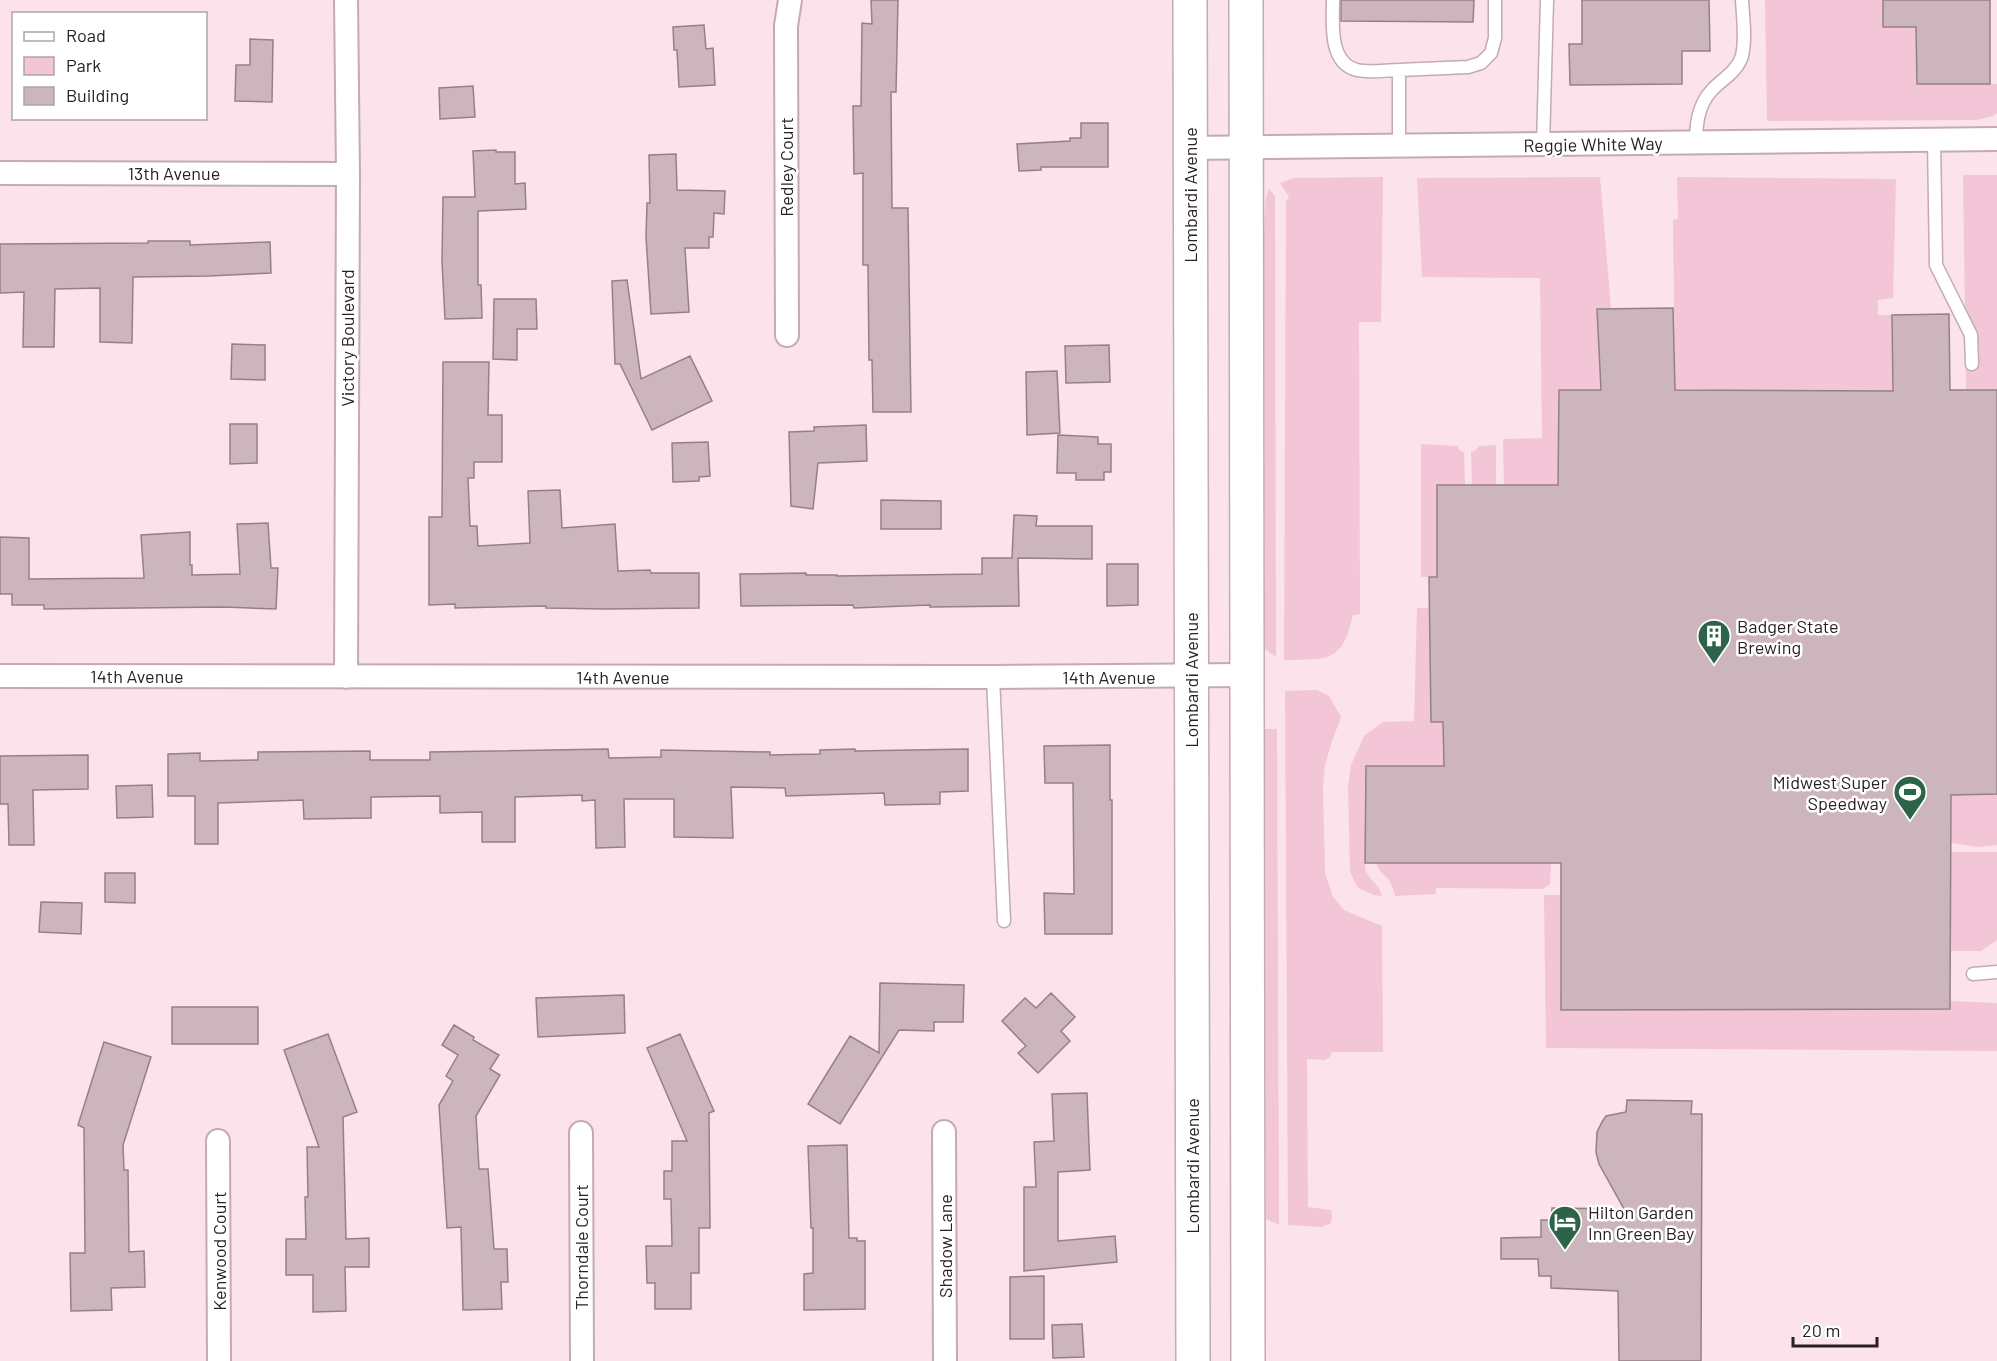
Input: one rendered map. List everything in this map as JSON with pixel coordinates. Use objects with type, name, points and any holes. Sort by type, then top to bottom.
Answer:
[{"type":"main road","name":"Lombardi Avenue","points":[[1190,0],[1193,1361]]},
{"type":"main road","points":[[1246,0],[1248,1361]]},
{"type":"street","name":"Victory Boulevard","points":[[346,0],[348,174],[346,677]]},
{"type":"street","name":"Redley Court","points":[[787,335],[786,26],[790,0]]},
{"type":"street","name":"Reggie White Way","points":[[1190,148],[1997,139]]},
{"type":"street","name":"13th Avenue","points":[[0,173],[348,174]]},
{"type":"street","name":"14th Avenue","points":[[0,676],[1246,675]]},
{"type":"street","name":"Shadow Lane","points":[[944,1132],[945,1361]]},
{"type":"street","name":"Thorndale Court","points":[[581,1133],[582,1361]]},
{"type":"street","name":"Kenwood Court","points":[[218,1141],[219,1361]]},
{"type":"lane","points":[[1333,0],[1335,44],[1342,61],[1356,70],[1468,67],[1481,63],[1491,53],[1495,38],[1495,0]]},
{"type":"lane","points":[[1543,144],[1547,0]]},
{"type":"lane","points":[[1696,143],[1696,122],[1701,106],[1711,91],[1737,68],[1742,55],[1742,0]]},
{"type":"lane","points":[[1399,70],[1399,146]]},
{"type":"lane","points":[[1934,140],[1936,265],[1971,335],[1972,364]]},
{"type":"lane","points":[[993,677],[1004,921]]},
{"type":"lane","points":[[1973,974],[1997,972]]},
{"type":"green space","points":[[1765,0],[1883,0],[1883,27],[1916,27],[1917,84],[1997,84],[1997,113],[1977,120],[1767,121]]},
{"type":"green space","points":[[1963,175],[1997,175],[1997,390],[1966,390]]},
{"type":"green space","points":[[1383,177],[1381,322],[1359,322],[1360,614],[1353,615],[1344,642],[1331,655],[1323,658],[1284,660],[1286,202],[1289,197],[1280,183],[1294,178]]},
{"type":"green space","points":[[1600,177],[1611,308],[1597,309],[1601,390],[1559,391],[1558,485],[1504,485],[1503,439],[1542,438],[1540,278],[1422,277],[1417,178]]},
{"type":"green space","points":[[1677,177],[1896,179],[1893,298],[1878,300],[1878,315],[1892,315],[1893,391],[1675,390],[1673,220],[1678,219]]},
{"type":"green space","points":[[1269,189],[1275,196],[1276,657],[1265,649],[1264,227],[1266,197]]},
{"type":"green space","points":[[1421,444],[1458,446],[1459,450],[1464,452],[1465,485],[1437,485],[1437,577],[1421,577]]},
{"type":"green space","points":[[1496,445],[1496,485],[1472,485],[1471,452],[1479,446]]},
{"type":"green space","points":[[1417,608],[1430,608],[1431,722],[1443,722],[1444,766],[1366,766],[1365,869],[1382,896],[1374,895],[1358,888],[1350,872],[1348,787],[1351,765],[1364,736],[1383,722],[1414,721]]},
{"type":"green space","points":[[1317,690],[1329,696],[1341,717],[1325,765],[1323,787],[1325,873],[1333,897],[1344,910],[1382,926],[1383,1052],[1332,1052],[1325,1060],[1307,1059],[1308,1207],[1331,1210],[1331,1223],[1322,1227],[1288,1225],[1285,691]]},
{"type":"green space","points":[[1265,729],[1277,729],[1279,1225],[1266,1219]]},
{"type":"green space","points":[[1997,794],[1997,845],[1978,847],[1951,843],[1951,795]]},
{"type":"green space","points":[[1950,852],[1997,852],[1997,940],[1981,951],[1951,951]]},
{"type":"green space","points":[[1376,863],[1551,863],[1550,884],[1543,889],[1436,888],[1436,894],[1395,896],[1389,880]]},
{"type":"green space","points":[[1544,895],[1560,895],[1561,1010],[1950,1009],[1950,1001],[1997,1003],[1997,1051],[1546,1048]]},
{"type":"building","points":[[871,0],[898,0],[896,92],[891,92],[892,208],[908,208],[911,412],[873,412],[872,360],[869,360],[868,265],[863,265],[863,173],[854,174],[853,106],[861,106],[862,23],[872,24]]},
{"type":"building","points":[[1341,0],[1474,0],[1473,22],[1341,21]]},
{"type":"building","points":[[1582,0],[1709,0],[1710,51],[1682,51],[1682,84],[1570,85],[1569,44],[1582,44]]},
{"type":"building","points":[[1883,0],[1990,0],[1990,84],[1917,84],[1916,27],[1883,27]]},
{"type":"building","points":[[704,25],[706,49],[713,48],[715,85],[679,87],[673,27]]},
{"type":"building","points":[[250,39],[273,40],[272,102],[235,101],[236,65],[250,65]]},
{"type":"building","points":[[473,86],[475,117],[440,119],[439,88]]},
{"type":"building","points":[[1081,123],[1108,123],[1108,167],[1041,167],[1041,170],[1019,171],[1017,144],[1070,141],[1070,138],[1081,138]]},
{"type":"building","points":[[496,150],[496,152],[515,152],[515,184],[525,183],[526,209],[478,211],[478,285],[481,285],[482,318],[445,319],[442,262],[443,197],[475,197],[473,151]]},
{"type":"building","points":[[676,154],[677,190],[725,191],[724,214],[714,213],[713,237],[709,237],[709,248],[685,248],[689,312],[651,314],[646,237],[647,203],[650,203],[649,155]]},
{"type":"building","points":[[148,241],[190,241],[190,245],[270,242],[271,273],[133,277],[132,343],[100,342],[100,288],[55,289],[54,347],[23,347],[24,292],[0,293],[0,244],[148,243]]},
{"type":"building","points":[[627,280],[641,379],[690,356],[712,401],[652,430],[620,364],[615,364],[612,281]]},
{"type":"building","points":[[494,299],[536,299],[537,329],[517,329],[517,360],[493,359]]},
{"type":"building","name":"Badger State Brewing","points":[[1673,308],[1675,390],[1893,391],[1892,315],[1949,314],[1950,390],[1997,390],[1997,794],[1951,795],[1950,1009],[1561,1010],[1561,863],[1365,863],[1366,766],[1444,766],[1443,722],[1431,722],[1429,577],[1437,577],[1437,485],[1558,485],[1559,390],[1601,390],[1597,309]]},
{"type":"building","points":[[232,344],[265,345],[265,380],[231,379]]},
{"type":"building","points":[[1109,345],[1110,382],[1066,383],[1065,346]]},
{"type":"building","points":[[443,362],[489,362],[488,415],[502,415],[502,462],[474,462],[474,478],[468,478],[470,526],[477,526],[478,546],[530,543],[528,491],[560,490],[562,528],[615,524],[618,571],[699,573],[699,608],[606,609],[546,608],[546,606],[455,608],[455,604],[429,605],[429,517],[442,517]]},
{"type":"building","points":[[1057,371],[1060,433],[1027,435],[1026,372]]},
{"type":"building","points":[[230,424],[257,424],[257,463],[230,464]]},
{"type":"building","points":[[866,425],[867,461],[818,463],[813,509],[791,506],[789,432],[814,431],[814,427]]},
{"type":"building","points":[[1058,435],[1098,437],[1098,444],[1111,444],[1111,472],[1104,472],[1104,480],[1076,480],[1076,473],[1057,473]]},
{"type":"building","points":[[708,442],[710,476],[699,477],[699,481],[673,482],[672,443]]},
{"type":"building","points":[[881,500],[941,501],[941,529],[881,529]]},
{"type":"building","points":[[1014,515],[1037,516],[1036,526],[1092,526],[1092,559],[1018,558],[1019,606],[930,607],[930,605],[854,608],[853,605],[741,606],[740,574],[806,573],[806,575],[837,576],[982,574],[982,558],[1012,558]]},
{"type":"building","points":[[268,523],[271,568],[278,568],[276,609],[224,607],[44,609],[44,605],[12,605],[12,594],[0,594],[0,537],[29,538],[29,579],[144,578],[141,535],[190,532],[192,575],[240,574],[237,524]]},
{"type":"building","points":[[1107,564],[1138,564],[1138,605],[1107,606]]},
{"type":"building","points":[[1110,745],[1112,934],[1045,934],[1044,893],[1074,894],[1073,783],[1045,783],[1044,746]]},
{"type":"building","points":[[608,749],[609,758],[661,757],[661,750],[770,752],[770,755],[820,754],[820,750],[968,749],[968,791],[940,792],[940,804],[885,805],[884,793],[786,796],[785,788],[731,787],[733,838],[674,837],[674,799],[624,799],[625,847],[596,848],[595,800],[582,801],[582,795],[515,797],[515,842],[482,842],[482,812],[440,813],[440,796],[371,797],[371,818],[304,819],[303,800],[218,803],[218,844],[195,844],[195,796],[168,796],[168,754],[200,753],[200,761],[258,760],[258,752],[370,751],[370,760],[430,760],[430,752]]},
{"type":"building","points":[[88,755],[88,789],[33,790],[34,845],[9,845],[8,804],[0,804],[0,756]]},
{"type":"building","points":[[152,785],[153,817],[117,818],[116,786]]},
{"type":"building","points":[[105,873],[135,873],[135,903],[105,902]]},
{"type":"building","points":[[41,902],[82,903],[81,934],[39,932]]},
{"type":"building","points":[[880,983],[964,985],[963,1022],[934,1022],[934,1031],[899,1030],[840,1124],[808,1104],[850,1036],[879,1053]]},
{"type":"building","points":[[1051,993],[1075,1017],[1061,1031],[1070,1041],[1038,1073],[1018,1053],[1026,1046],[1002,1021],[1025,998],[1036,1008]]},
{"type":"building","points":[[624,995],[625,1033],[538,1037],[536,998]]},
{"type":"building","points":[[172,1007],[258,1007],[258,1044],[172,1044]]},
{"type":"building","points":[[454,1025],[474,1037],[473,1040],[499,1055],[490,1069],[500,1075],[476,1116],[479,1169],[488,1169],[494,1249],[507,1249],[508,1282],[501,1282],[502,1309],[463,1310],[461,1227],[447,1228],[439,1105],[453,1081],[446,1076],[458,1055],[442,1045]]},
{"type":"building","points":[[328,1034],[357,1112],[343,1117],[346,1239],[369,1238],[369,1267],[345,1267],[346,1311],[313,1312],[313,1275],[286,1275],[286,1239],[306,1239],[307,1147],[319,1147],[284,1050]]},
{"type":"building","points":[[680,1034],[714,1111],[709,1113],[710,1228],[699,1228],[699,1273],[691,1273],[691,1309],[655,1309],[655,1283],[647,1283],[646,1246],[672,1246],[671,1199],[664,1199],[664,1171],[672,1171],[672,1141],[687,1141],[647,1048]]},
{"type":"building","points":[[104,1042],[151,1057],[123,1145],[124,1170],[128,1170],[129,1252],[144,1251],[145,1287],[111,1288],[112,1310],[71,1311],[70,1253],[85,1253],[84,1128],[78,1125]]},
{"type":"building","points":[[1087,1093],[1090,1170],[1058,1172],[1058,1241],[1115,1236],[1117,1262],[1024,1271],[1024,1187],[1036,1187],[1034,1142],[1054,1141],[1052,1094]]},
{"type":"building","points":[[1627,1100],[1692,1101],[1691,1114],[1702,1114],[1701,1361],[1619,1361],[1618,1291],[1551,1288],[1551,1276],[1539,1276],[1538,1259],[1501,1259],[1501,1238],[1541,1237],[1541,1220],[1551,1220],[1552,1208],[1624,1209],[1599,1164],[1596,1152],[1597,1132],[1602,1122],[1606,1116],[1626,1112]]},
{"type":"building","points":[[847,1145],[849,1238],[865,1241],[865,1309],[804,1310],[804,1274],[813,1273],[808,1146]]},
{"type":"building","points":[[1044,1276],[1044,1339],[1010,1339],[1010,1277]]},
{"type":"building","points":[[1082,1324],[1084,1357],[1053,1358],[1052,1325]]},
{"type":"place","name":"Badger State Brewing","points":[[1714,665]]},
{"type":"place","name":"Midwest Super Speedway","points":[[1910,821]]},
{"type":"place","name":"Hilton Garden Inn Green Bay","points":[[1565,1251]]}]
